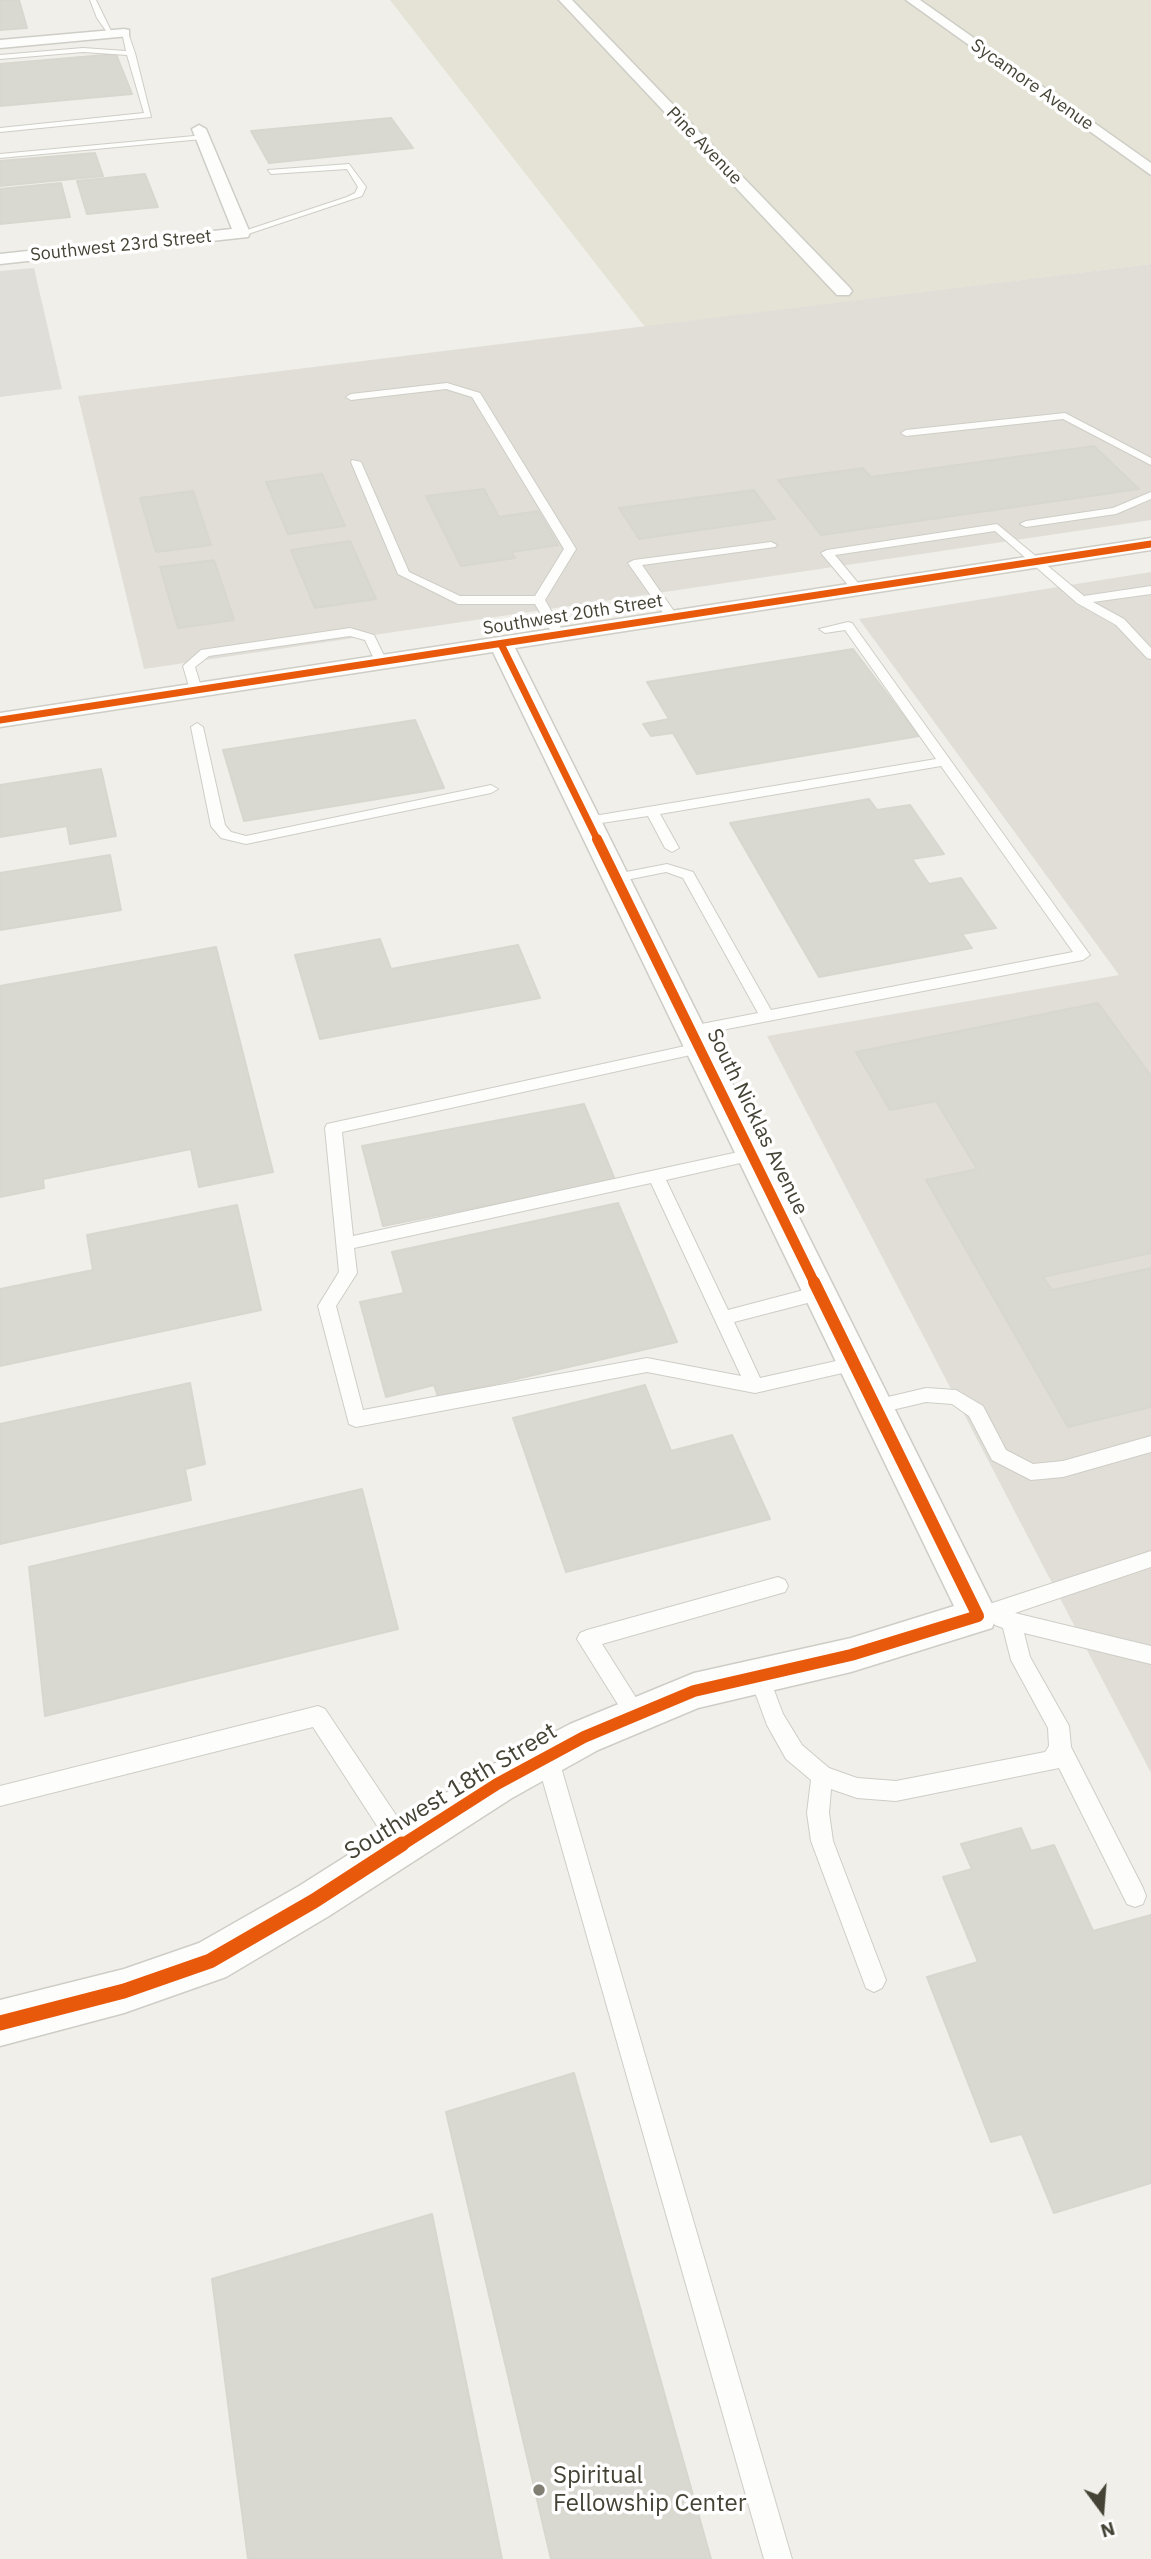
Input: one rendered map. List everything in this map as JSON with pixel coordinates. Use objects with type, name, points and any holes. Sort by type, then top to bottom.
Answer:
[{"type":"street","name":"Pine Avenue","points":[[565,0],[843,291]]},
{"type":"street","name":"Sycamore Avenue","points":[[912,0],[1151,170]]},
{"type":"street","points":[[0,44],[118,34]]},
{"type":"street","points":[[200,133],[242,233]]},
{"type":"street","name":"Southwest 23rd Street","points":[[0,259],[242,233]]},
{"type":"street","name":"Southwest 20th Street","points":[[0,720],[1151,544]]},
{"type":"street","name":"South Nicklas Avenue","points":[[501,643],[875,1407],[996,1618]]},
{"type":"street","name":"Southwest 18th Street","points":[[0,2023],[124,1991],[210,1961],[314,1901],[497,1784],[547,1757],[694,1691],[852,1655],[996,1618]]},
{"type":"lane","points":[[0,130],[148,116],[131,53],[118,34],[100,18],[93,0]]},
{"type":"lane","points":[[0,57],[83,50],[131,53]]},
{"type":"lane","points":[[0,156],[200,133]]},
{"type":"lane","points":[[242,233],[350,199],[359,194],[362,187],[349,166],[271,172]]},
{"type":"lane","points":[[351,397],[447,386],[476,395],[570,550],[538,600]]},
{"type":"lane","points":[[906,433],[1065,416],[1151,461]]},
{"type":"lane","points":[[356,462],[404,574],[458,600],[538,600]]},
{"type":"lane","points":[[1026,524],[1116,511],[1151,495]]},
{"type":"lane","points":[[857,589],[827,553],[997,527],[1081,600],[1120,622],[1151,654]]},
{"type":"lane","points":[[672,617],[634,563],[771,545]]},
{"type":"lane","points":[[1081,600],[1151,590]]},
{"type":"lane","points":[[538,600],[559,635]]},
{"type":"lane","points":[[825,629],[849,626],[1083,955],[767,1016],[695,1039],[333,1128],[348,1273],[327,1306],[356,1419],[647,1365],[755,1386],[854,1364]]},
{"type":"lane","points":[[196,690],[189,666],[205,653],[350,632],[370,638],[381,662]]},
{"type":"lane","points":[[197,727],[218,826],[226,835],[246,840],[491,789]]},
{"type":"lane","points":[[588,821],[945,761]]},
{"type":"lane","points":[[652,811],[672,848]]},
{"type":"lane","points":[[616,878],[667,868],[688,875],[767,1016]]},
{"type":"lane","points":[[345,1244],[752,1155]]},
{"type":"lane","points":[[656,1177],[755,1386]]},
{"type":"lane","points":[[723,1318],[819,1293]]},
{"type":"lane","points":[[875,1407],[926,1395],[956,1397],[976,1411],[999,1455],[1031,1472],[1063,1469],[1151,1444]]},
{"type":"lane","points":[[996,1618],[1151,1559]]},
{"type":"lane","points":[[636,1715],[587,1639],[778,1586]]},
{"type":"lane","points":[[996,1618],[1151,1655]]},
{"type":"lane","points":[[996,1618],[1015,1642],[1021,1660],[1058,1726],[1060,1748],[1135,1896]]},
{"type":"lane","points":[[759,1676],[774,1718],[794,1752],[822,1776],[858,1788],[896,1791],[1051,1761],[1060,1748]]},
{"type":"lane","points":[[0,1796],[318,1716],[402,1844]]},
{"type":"lane","points":[[547,1757],[778,2559]]},
{"type":"lane","points":[[822,1776],[818,1813],[822,1841],[874,1980]]},
{"type":"shaded area","points":[[390,0],[1151,0],[1151,264],[645,327]]},
{"type":"shaded area","points":[[1151,264],[1151,520],[144,669],[78,396]]},
{"type":"shaded area","points":[[34,268],[62,389],[0,397],[0,271]]},
{"type":"shaded area","points":[[1151,572],[1151,1773],[767,1036],[1119,975],[859,619]]},
{"type":"building","points":[[0,0],[19,0],[27,28],[0,30]]},
{"type":"building","points":[[116,54],[132,94],[0,106],[0,64]]},
{"type":"building","points":[[391,118],[413,148],[269,163],[251,131]]},
{"type":"building","points":[[95,153],[103,176],[0,186],[0,161]]},
{"type":"building","points":[[145,174],[158,207],[87,214],[77,181]]},
{"type":"building","points":[[61,183],[70,217],[0,224],[0,189]]},
{"type":"building","points":[[1094,446],[1139,489],[821,535],[778,480],[863,468],[871,477]]},
{"type":"building","points":[[322,474],[345,526],[288,534],[266,482]]},
{"type":"building","points":[[484,489],[499,517],[538,511],[558,545],[512,552],[515,558],[461,566],[426,496]]},
{"type":"building","points":[[754,490],[775,519],[639,539],[619,508]]},
{"type":"building","points":[[193,491],[211,545],[156,552],[140,498]]},
{"type":"building","points":[[350,541],[376,599],[315,608],[291,550]]},
{"type":"building","points":[[214,560],[234,620],[178,628],[160,567]]},
{"type":"building","points":[[853,649],[919,736],[697,774],[673,733],[651,736],[643,724],[669,719],[647,682]]},
{"type":"building","points":[[415,720],[444,788],[244,821],[223,750]]},
{"type":"building","points":[[101,769],[116,836],[70,844],[67,826],[0,837],[0,785]]},
{"type":"building","points":[[869,799],[877,810],[910,805],[944,854],[912,859],[929,884],[961,878],[996,928],[962,934],[972,948],[819,977],[730,823]]},
{"type":"building","points":[[110,855],[121,910],[0,930],[0,873]]},
{"type":"building","points":[[380,939],[391,969],[518,945],[540,998],[320,1039],[295,955]]},
{"type":"building","points":[[216,947],[273,1172],[199,1187],[191,1149],[43,1179],[44,1188],[0,1197],[0,986]]},
{"type":"building","points":[[1098,1003],[1151,1076],[1151,1253],[1043,1277],[1052,1290],[1151,1268],[1151,1407],[1068,1427],[926,1180],[977,1169],[936,1101],[890,1110],[856,1052]]},
{"type":"building","points":[[584,1104],[615,1180],[383,1226],[362,1146]]},
{"type":"building","points":[[618,1203],[677,1342],[438,1397],[434,1385],[386,1397],[360,1302],[404,1293],[392,1252]]},
{"type":"building","points":[[237,1205],[261,1310],[0,1366],[0,1289],[93,1270],[87,1235]]},
{"type":"building","points":[[190,1383],[205,1464],[185,1469],[191,1500],[0,1544],[0,1424]]},
{"type":"building","points":[[645,1385],[671,1451],[732,1435],[770,1519],[566,1572],[513,1418]]},
{"type":"building","points":[[362,1489],[398,1629],[45,1716],[29,1567]]},
{"type":"building","points":[[1021,1828],[1031,1851],[1054,1845],[1093,1931],[1151,1915],[1151,2183],[1054,2213],[1022,2134],[991,2142],[927,1977],[978,1962],[943,1877],[972,1869],[961,1844]]},
{"type":"building","points":[[574,2073],[711,2559],[551,2559],[446,2112]]},
{"type":"building","points":[[432,2214],[502,2559],[248,2559],[212,2279]]},
{"type":"cycle path","points":[[0,720],[1151,544]]},
{"type":"cycle path","points":[[0,2023],[124,1991],[210,1961],[314,1901],[497,1784],[584,1737],[694,1691],[851,1655],[978,1616],[501,644]]},
{"type":"place","name":"Spiritual Fellowship Center","points":[[539,2490]]}]
